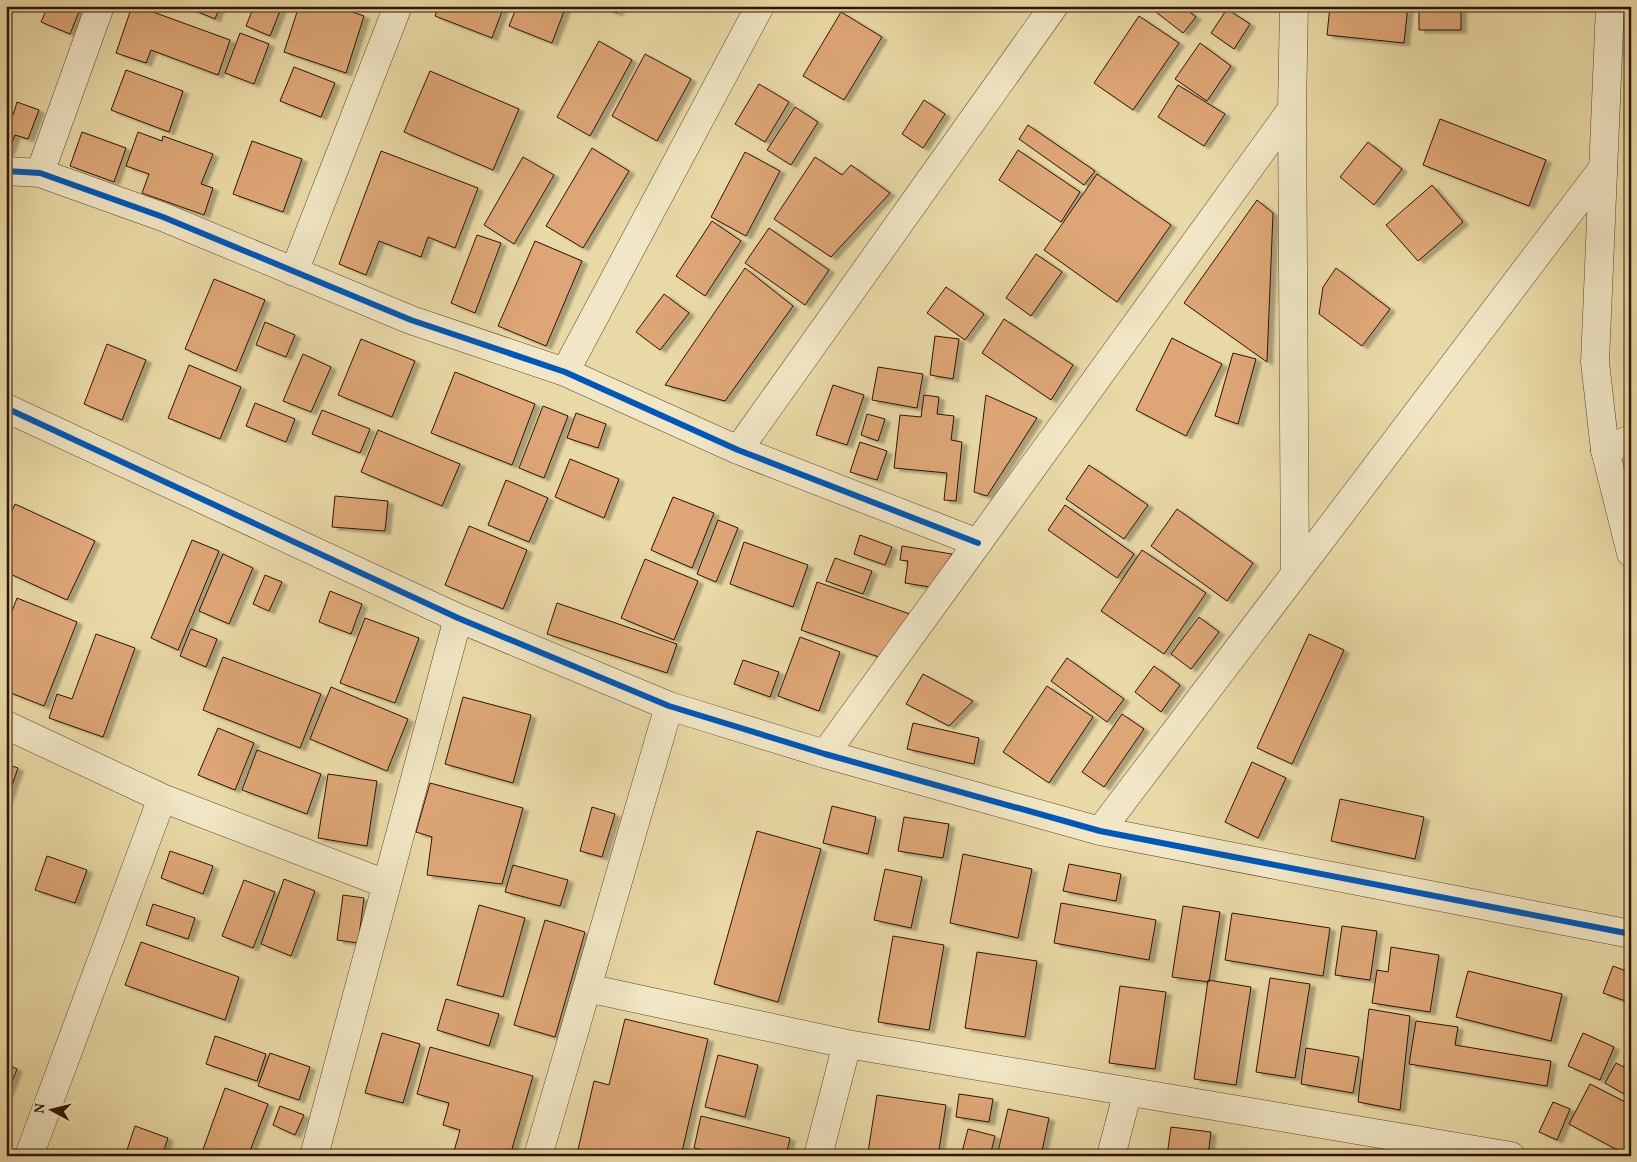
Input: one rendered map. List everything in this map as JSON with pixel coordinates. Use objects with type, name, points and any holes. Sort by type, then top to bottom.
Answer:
[{"type":"street","points":[[40,173],[100,6]]},
{"type":"street","points":[[294,272],[398,6]]},
{"type":"street","points":[[565,372],[760,6]]},
{"type":"street","points":[[738,450],[1054,6]]},
{"type":"street","points":[[1294,6],[1292,109],[1295,574]]},
{"type":"street","points":[[1610,6],[1595,362],[1605,450],[1631,553]]},
{"type":"street","points":[[825,754],[1292,109]]},
{"type":"street","points":[[1100,831],[1603,168]]},
{"type":"street","points":[[6,171],[40,173],[163,217],[411,320],[565,372],[738,450],[978,543]]},
{"type":"street","points":[[6,408],[458,618],[669,706],[825,754],[1100,831],[1631,934]]},
{"type":"street","points":[[1605,450],[1631,439]]},
{"type":"street","points":[[314,1156],[458,618]]},
{"type":"street","points":[[538,1156],[669,706]]},
{"type":"street","points":[[6,725],[162,798],[386,884]]},
{"type":"street","points":[[29,1156],[162,798]]},
{"type":"street","points":[[587,988],[846,1044],[1511,1156]]},
{"type":"street","points":[[818,1156],[846,1044]]},
{"type":"street","points":[[1111,1156],[1128,1091]]},
{"type":"building","points":[[48,6],[89,6],[87,10],[81,7],[70,34],[41,22]]},
{"type":"building","points":[[184,6],[220,6],[215,19]]},
{"type":"building","points":[[254,6],[282,6],[270,36],[246,26]]},
{"type":"building","points":[[299,6],[335,6],[364,16],[346,73],[284,52]]},
{"type":"building","points":[[439,6],[504,6],[492,38],[435,16]]},
{"type":"building","points":[[517,6],[566,6],[552,43],[509,26]]},
{"type":"building","points":[[600,6],[620,6],[617,13]]},
{"type":"building","points":[[1154,6],[1182,6],[1196,17],[1183,33],[1152,9]]},
{"type":"building","points":[[1330,6],[1408,6],[1404,43],[1327,35]]},
{"type":"building","points":[[1419,6],[1461,6],[1461,30],[1419,30]]},
{"type":"building","points":[[142,8],[230,40],[218,75],[151,50],[146,63],[116,53],[131,9],[140,12]]},
{"type":"building","points":[[1227,9],[1250,24],[1234,49],[1211,33]]},
{"type":"building","points":[[841,12],[882,37],[844,100],[803,76]]},
{"type":"building","points":[[1139,16],[1179,43],[1133,110],[1094,83]]},
{"type":"building","points":[[240,33],[269,44],[254,84],[225,73]]},
{"type":"building","points":[[599,41],[632,60],[590,136],[557,117]]},
{"type":"building","points":[[1200,43],[1231,66],[1207,101],[1175,79]]},
{"type":"building","points":[[645,54],[691,79],[657,141],[612,116]]},
{"type":"building","points":[[294,67],[335,83],[321,117],[280,101]]},
{"type":"building","points":[[126,70],[183,91],[169,132],[111,110]]},
{"type":"building","points":[[430,71],[519,109],[493,170],[404,132]]},
{"type":"building","points":[[759,84],[789,102],[765,142],[735,124]]},
{"type":"building","points":[[1178,85],[1225,114],[1204,146],[1158,117]]},
{"type":"building","points":[[924,100],[945,114],[923,148],[902,134]]},
{"type":"building","points":[[17,102],[39,110],[28,139],[15,135],[7,156],[6,112],[13,115]]},
{"type":"building","points":[[795,107],[818,122],[791,165],[767,150]]},
{"type":"building","points":[[1440,119],[1546,160],[1529,206],[1423,165]]},
{"type":"building","points":[[1028,125],[1095,171],[1084,185],[1019,139]]},
{"type":"building","points":[[82,132],[126,148],[114,182],[70,166]]},
{"type":"building","points":[[138,132],[162,141],[163,136],[213,154],[201,184],[213,188],[204,215],[142,193],[149,174],[126,166]]},
{"type":"building","points":[[252,141],[302,159],[283,212],[233,194]]},
{"type":"building","points":[[1368,142],[1402,169],[1374,205],[1340,177]]},
{"type":"building","points":[[592,148],[629,171],[583,248],[546,226]]},
{"type":"building","points":[[1018,150],[1080,192],[1061,222],[999,180]]},
{"type":"building","points":[[381,151],[478,188],[455,248],[428,237],[421,257],[379,241],[366,275],[339,264]]},
{"type":"building","points":[[745,152],[780,171],[746,236],[711,217]]},
{"type":"building","points":[[523,157],[554,175],[514,244],[484,225]]},
{"type":"building","points":[[815,157],[842,175],[851,165],[890,193],[831,257],[774,219]]},
{"type":"building","points":[[1097,174],[1171,225],[1117,302],[1044,250]]},
{"type":"building","points":[[1432,185],[1463,222],[1418,261],[1386,225]]},
{"type":"building","points":[[1257,200],[1273,213],[1267,362],[1184,303]]},
{"type":"building","points":[[712,221],[741,241],[705,296],[676,276]]},
{"type":"building","points":[[769,228],[829,270],[805,305],[745,263]]},
{"type":"building","points":[[477,235],[501,243],[475,313],[451,303]]},
{"type":"building","points":[[535,241],[582,261],[546,346],[498,326]]},
{"type":"building","points":[[1036,254],[1062,272],[1031,316],[1006,298]]},
{"type":"building","points":[[745,268],[793,306],[725,401],[665,385]]},
{"type":"building","points":[[1336,268],[1390,309],[1362,346],[1319,314],[1323,287]]},
{"type":"building","points":[[214,279],[265,300],[236,371],[185,349]]},
{"type":"building","points":[[946,287],[984,314],[965,340],[927,313]]},
{"type":"building","points":[[664,294],[689,313],[660,350],[636,332]]},
{"type":"building","points":[[1004,319],[1073,365],[1051,400],[982,353]]},
{"type":"building","points":[[265,322],[295,335],[286,357],[256,345]]},
{"type":"building","points":[[935,336],[959,339],[953,379],[930,375]]},
{"type":"building","points":[[1172,338],[1222,364],[1186,436],[1136,410]]},
{"type":"building","points":[[361,339],[415,361],[392,417],[338,395]]},
{"type":"building","points":[[107,344],[146,360],[122,420],[84,404]]},
{"type":"building","points":[[1233,353],[1256,359],[1238,424],[1215,416]]},
{"type":"building","points":[[303,354],[331,367],[311,412],[283,401]]},
{"type":"building","points":[[189,365],[241,387],[220,439],[168,418]]},
{"type":"building","points":[[878,367],[923,374],[917,408],[872,400]]},
{"type":"building","points":[[455,372],[535,404],[512,465],[431,433]]},
{"type":"building","points":[[833,385],[864,395],[847,445],[816,435]]},
{"type":"building","points":[[924,395],[939,397],[937,414],[954,416],[951,440],[962,442],[956,501],[944,500],[947,473],[894,468],[900,415],[921,417]]},
{"type":"building","points":[[986,395],[1037,418],[987,496],[974,492]]},
{"type":"building","points":[[255,403],[295,419],[286,442],[246,426]]},
{"type":"building","points":[[543,406],[568,416],[544,478],[519,468]]},
{"type":"building","points":[[322,410],[370,429],[360,453],[312,434]]},
{"type":"building","points":[[576,413],[606,424],[598,448],[567,438]]},
{"type":"building","points":[[867,414],[885,419],[878,441],[861,435]]},
{"type":"building","points":[[378,430],[460,464],[442,506],[361,472]]},
{"type":"building","points":[[860,442],[887,451],[877,480],[850,472]]},
{"type":"building","points":[[570,459],[619,479],[604,518],[555,497]]},
{"type":"building","points":[[1089,465],[1148,505],[1124,539],[1066,499]]},
{"type":"building","points":[[506,480],[548,498],[529,542],[488,525]]},
{"type":"building","points":[[335,496],[388,501],[385,531],[332,527]]},
{"type":"building","points":[[673,497],[714,513],[692,568],[651,550]]},
{"type":"building","points":[[15,504],[95,541],[67,600],[6,572],[6,524]]},
{"type":"building","points":[[1065,505],[1134,554],[1117,578],[1048,530]]},
{"type":"building","points":[[1177,509],[1253,563],[1227,601],[1151,546]]},
{"type":"building","points":[[718,520],[738,528],[716,582],[697,574]]},
{"type":"building","points":[[469,526],[527,550],[503,609],[445,585]]},
{"type":"building","points":[[860,535],[892,547],[885,565],[854,554]]},
{"type":"building","points":[[192,540],[219,551],[178,650],[151,638]]},
{"type":"building","points":[[744,542],[808,565],[793,607],[730,584]]},
{"type":"building","points":[[902,546],[952,554],[930,587],[905,583],[908,561],[900,560]]},
{"type":"building","points":[[1142,550],[1206,593],[1164,654],[1101,611]]},
{"type":"building","points":[[223,554],[253,568],[229,624],[199,611]]},
{"type":"building","points":[[835,558],[872,571],[863,594],[826,581]]},
{"type":"building","points":[[645,559],[698,581],[674,640],[621,618]]},
{"type":"building","points":[[265,575],[282,582],[269,611],[253,604]]},
{"type":"building","points":[[817,582],[910,614],[879,657],[801,630]]},
{"type":"building","points":[[330,591],[362,604],[351,634],[319,622]]},
{"type":"building","points":[[17,598],[77,622],[44,706],[6,691],[6,627]]},
{"type":"building","points":[[557,603],[677,644],[667,673],[547,634]]},
{"type":"building","points":[[1199,617],[1219,632],[1191,669],[1171,654]]},
{"type":"building","points":[[365,618],[419,638],[395,703],[340,683]]},
{"type":"building","points":[[191,629],[217,639],[206,667],[180,656]]},
{"type":"building","points":[[96,634],[135,648],[103,737],[49,718],[57,694],[72,699]]},
{"type":"building","points":[[1309,634],[1344,650],[1292,764],[1257,748]]},
{"type":"building","points":[[800,637],[840,652],[819,711],[778,696]]},
{"type":"building","points":[[223,657],[321,694],[300,748],[203,710]]},
{"type":"building","points":[[1067,658],[1124,699],[1107,722],[1051,681]]},
{"type":"building","points":[[743,660],[779,672],[770,697],[734,684]]},
{"type":"building","points":[[1154,666],[1180,685],[1161,712],[1135,692]]},
{"type":"building","points":[[923,674],[973,701],[949,726],[906,704]]},
{"type":"building","points":[[1047,686],[1093,717],[1049,783],[1003,752]]},
{"type":"building","points":[[331,687],[408,719],[387,771],[310,739]]},
{"type":"building","points":[[463,697],[531,715],[513,783],[445,764]]},
{"type":"building","points":[[1122,714],[1144,729],[1104,787],[1082,772]]},
{"type":"building","points":[[913,723],[979,738],[974,764],[907,749]]},
{"type":"building","points":[[218,728],[254,743],[235,790],[198,775]]},
{"type":"building","points":[[257,750],[321,774],[307,814],[242,790]]},
{"type":"building","points":[[1252,762],[1286,778],[1258,838],[1225,822]]},
{"type":"building","points":[[6,764],[18,768],[6,803]]},
{"type":"building","points":[[328,774],[377,781],[367,846],[318,838]]},
{"type":"building","points":[[430,783],[523,808],[502,884],[427,875],[432,837],[416,832]]},
{"type":"building","points":[[1340,799],[1424,817],[1415,859],[1331,841]]},
{"type":"building","points":[[832,806],[876,817],[868,854],[823,843]]},
{"type":"building","points":[[592,807],[615,814],[602,857],[580,851]]},
{"type":"building","points":[[904,817],[949,824],[943,858],[898,851]]},
{"type":"building","points":[[757,831],[821,849],[778,1002],[714,984]]},
{"type":"building","points":[[170,851],[213,866],[203,894],[161,878]]},
{"type":"building","points":[[963,854],[1032,869],[1018,938],[950,923]]},
{"type":"building","points":[[47,856],[87,870],[75,903],[35,890]]},
{"type":"building","points":[[1069,864],[1121,874],[1116,901],[1063,891]]},
{"type":"building","points":[[513,865],[568,880],[560,906],[505,892]]},
{"type":"building","points":[[885,869],[922,877],[911,928],[874,920]]},
{"type":"building","points":[[284,879],[315,891],[291,956],[261,944]]},
{"type":"building","points":[[244,880],[275,892],[253,948],[222,936]]},
{"type":"building","points":[[343,895],[364,898],[358,943],[337,940]]},
{"type":"building","points":[[1061,903],[1156,920],[1149,960],[1054,943]]},
{"type":"building","points":[[153,904],[195,918],[188,939],[146,925]]},
{"type":"building","points":[[479,905],[525,918],[503,997],[457,985]]},
{"type":"building","points":[[1183,906],[1220,912],[1209,982],[1172,977]]},
{"type":"building","points":[[1232,913],[1330,928],[1323,976],[1225,960]]},
{"type":"building","points":[[545,920],[585,932],[555,1037],[514,1025]]},
{"type":"building","points":[[1342,926],[1377,931],[1370,980],[1335,975]]},
{"type":"building","points":[[893,936],[944,945],[929,1030],[878,1022]]},
{"type":"building","points":[[141,942],[239,977],[225,1020],[125,985]]},
{"type":"building","points":[[1391,947],[1439,955],[1430,1012],[1372,1003],[1377,970],[1388,972]]},
{"type":"building","points":[[977,952],[1037,961],[1025,1037],[965,1028]]},
{"type":"building","points":[[1613,966],[1631,973],[1631,1003],[1603,993]]},
{"type":"building","points":[[1468,971],[1562,994],[1551,1041],[1456,1017]]},
{"type":"building","points":[[1270,978],[1310,984],[1295,1078],[1256,1072]]},
{"type":"building","points":[[1208,980],[1251,987],[1236,1085],[1194,1079]]},
{"type":"building","points":[[1120,986],[1166,992],[1155,1069],[1109,1063]]},
{"type":"building","points":[[446,999],[499,1014],[489,1046],[437,1030]]},
{"type":"building","points":[[1369,1009],[1410,1016],[1400,1110],[1358,1102]]},
{"type":"building","points":[[625,1019],[708,1039],[681,1156],[586,1156],[577,1154],[594,1081],[609,1085]]},
{"type":"building","points":[[1416,1021],[1458,1027],[1455,1045],[1551,1061],[1547,1086],[1409,1064]]},
{"type":"building","points":[[382,1033],[420,1044],[403,1103],[365,1093]]},
{"type":"building","points":[[1583,1033],[1614,1047],[1600,1080],[1568,1066]]},
{"type":"building","points":[[215,1036],[266,1054],[257,1081],[206,1064]]},
{"type":"building","points":[[430,1047],[533,1076],[510,1156],[473,1156],[454,1151],[460,1130],[443,1125],[449,1103],[417,1094]]},
{"type":"building","points":[[1306,1048],[1359,1057],[1353,1093],[1301,1084]]},
{"type":"building","points":[[270,1053],[310,1067],[299,1100],[258,1086]]},
{"type":"building","points":[[718,1055],[758,1065],[745,1117],[705,1107]]},
{"type":"building","points":[[1616,1063],[1631,1071],[1631,1098],[1605,1083]]},
{"type":"building","points":[[6,1064],[17,1069],[6,1097]]},
{"type":"building","points":[[1590,1084],[1631,1105],[1631,1138],[1623,1153],[1569,1124]]},
{"type":"building","points":[[225,1088],[268,1104],[248,1156],[201,1155]]},
{"type":"building","points":[[959,1094],[993,1099],[989,1122],[956,1117]]},
{"type":"building","points":[[877,1095],[946,1105],[938,1156],[891,1156],[868,1152]]},
{"type":"building","points":[[1553,1102],[1570,1109],[1557,1140],[1539,1132]]},
{"type":"building","points":[[280,1106],[304,1115],[295,1135],[273,1125]]},
{"type":"building","points":[[1008,1109],[1049,1118],[1041,1156],[997,1156]]},
{"type":"building","points":[[701,1116],[790,1138],[786,1156],[724,1156],[694,1148]]},
{"type":"building","points":[[135,1126],[168,1138],[162,1156],[125,1156]]},
{"type":"building","points":[[1171,1127],[1211,1132],[1208,1156],[1167,1156]]},
{"type":"building","points":[[968,1129],[995,1136],[990,1156],[961,1156]]},
{"type":"cycle path","points":[[6,171],[40,173],[163,217],[411,320],[565,372],[738,450],[978,543]]},
{"type":"cycle path","points":[[6,408],[458,618],[669,706],[825,754],[1100,831],[1631,934]]}]
